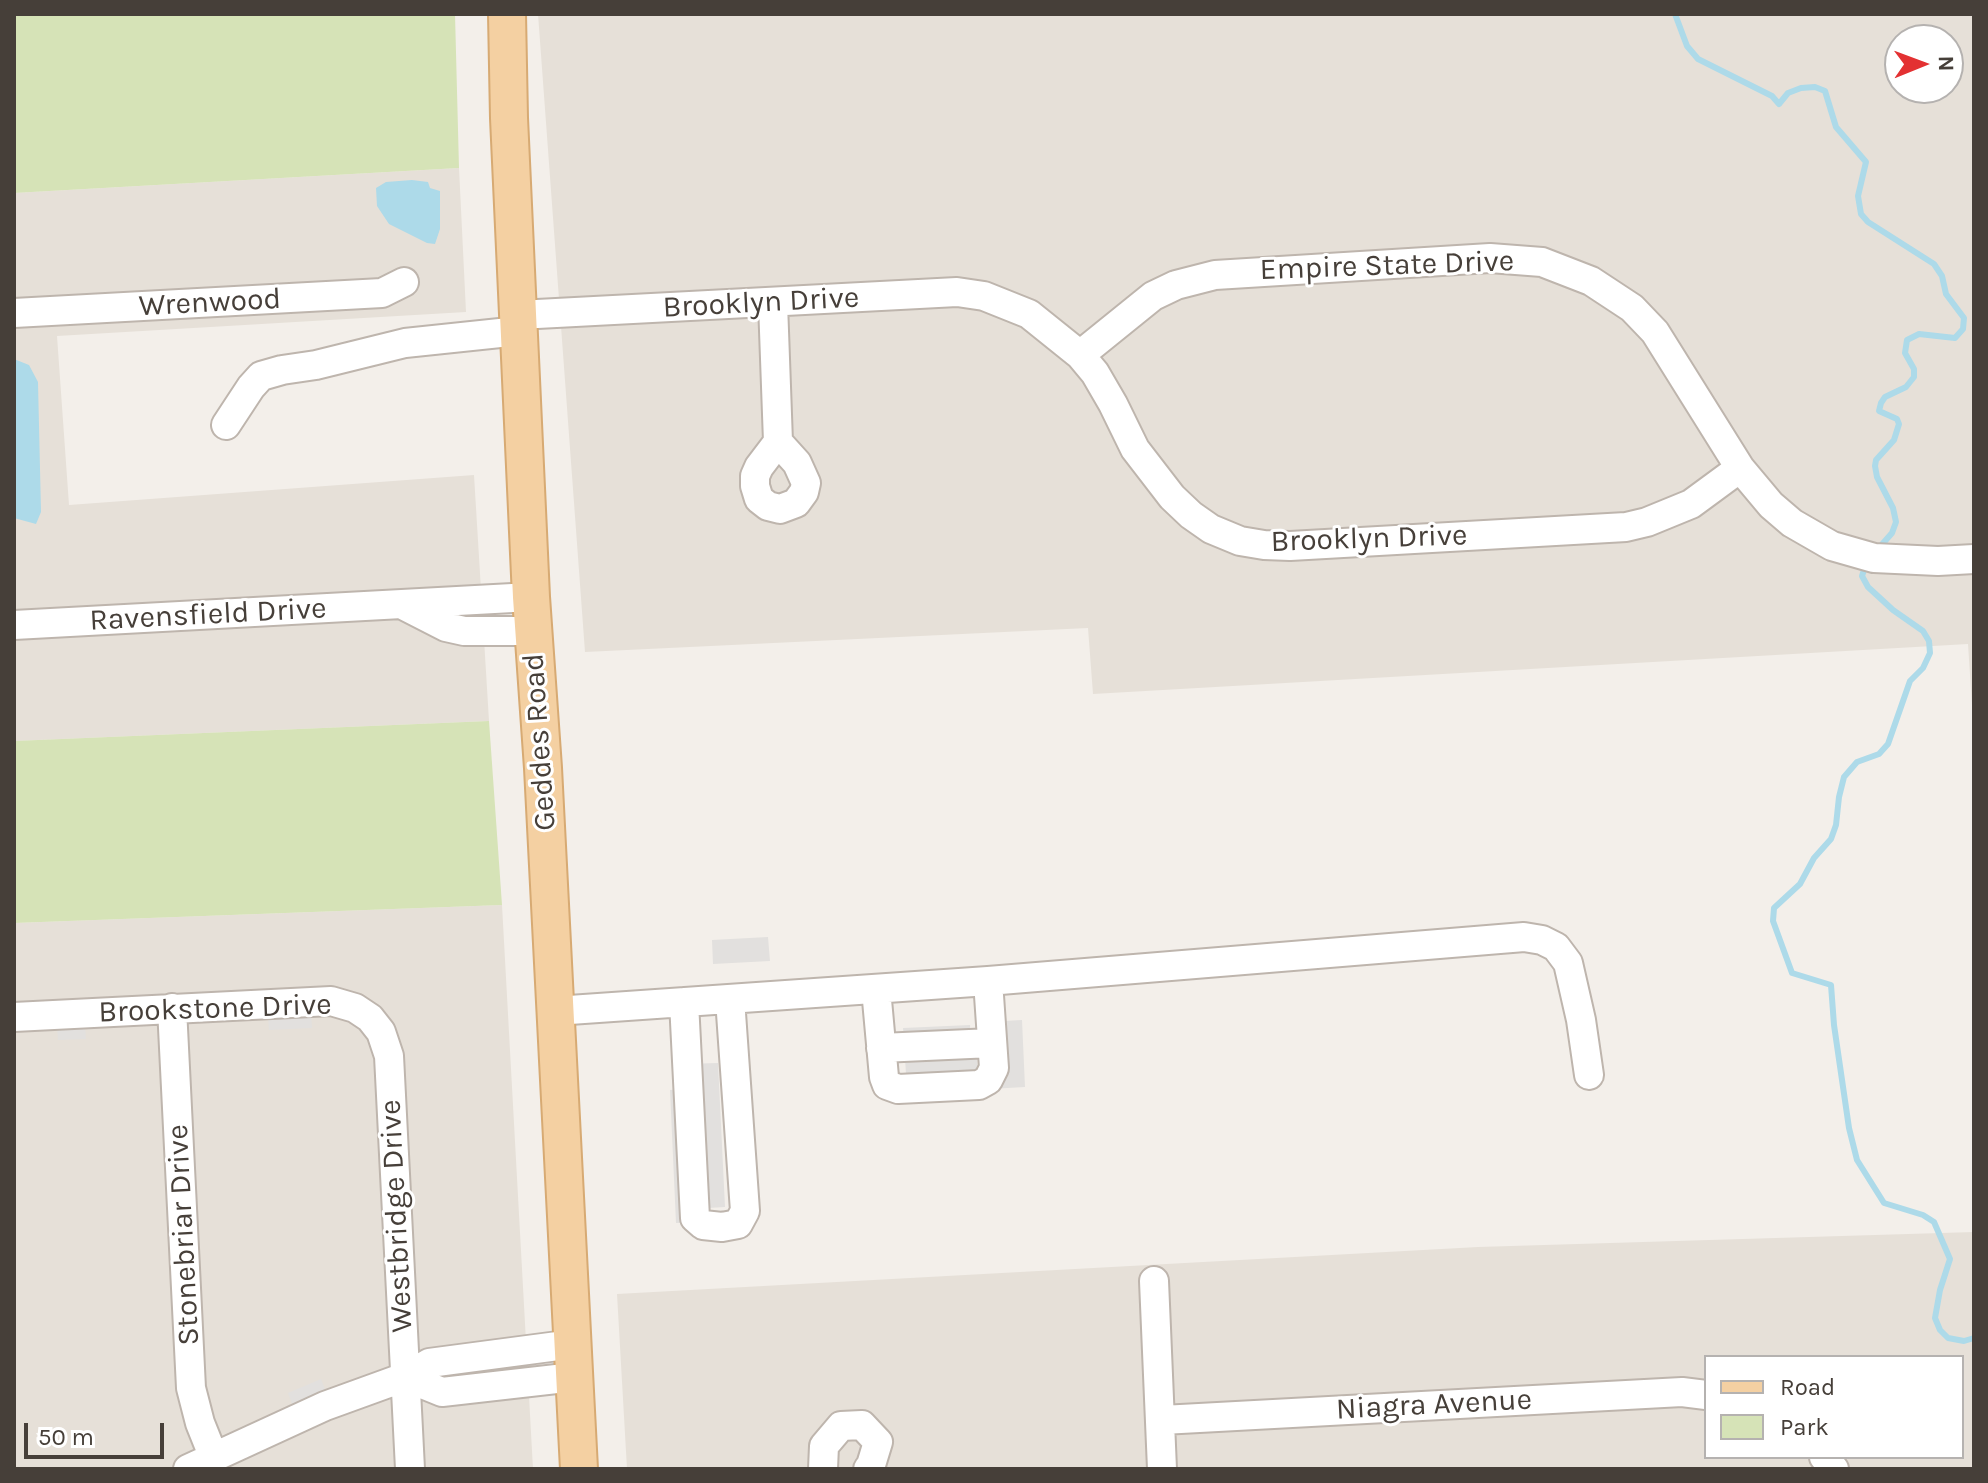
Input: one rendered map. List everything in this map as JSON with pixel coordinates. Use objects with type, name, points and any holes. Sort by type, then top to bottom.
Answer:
[{"type":"main road","name":"Geddes Road","points":[[507,14],[532,614],[579,1469]]},
{"type":"street","name":"Empire State Drive","points":[[1080,355],[1153,296],[1176,285],[1215,275],[1490,258],[1542,262],[1591,281],[1640,316],[1655,332],[1740,468],[1771,505],[1792,523],[1832,546],[1854,554],[1905,560],[1974,559]]},
{"type":"street","name":"Wrenwood","points":[[14,313],[382,293],[404,282]]},
{"type":"street","name":"Brooklyn Drive","points":[[226,425],[261,376],[405,343],[518,323],[957,292],[984,296],[1029,314],[1080,355],[1095,373],[1135,449],[1172,497],[1211,529],[1240,541],[1290,546],[1626,527],[1691,504],[1740,468]]},
{"type":"street","points":[[773,303],[778,442]]},
{"type":"street","name":"Ravensfield Drive","points":[[14,625],[403,605],[446,627],[464,631],[532,614]]},
{"type":"street","points":[[555,1011],[988,981],[1524,937],[1542,940],[1556,947],[1568,963],[1589,1075]]},
{"type":"street","points":[[876,989],[887,1085],[898,1089],[979,1085],[988,1080],[994,1068],[988,981]]},
{"type":"street","points":[[684,1002],[695,1218],[703,1225],[722,1227],[738,1224],[745,1211],[730,999]]},
{"type":"street","name":"Brookstone Drive","points":[[14,1017],[343,1003],[370,1018],[381,1032],[389,1056]]},
{"type":"street","name":"Stonebriar Drive","points":[[172,1008],[191,1388],[214,1458]]},
{"type":"street","points":[[881,1048],[992,1043]]},
{"type":"street","name":"Westbridge Drive","points":[[389,1056],[410,1469]]},
{"type":"street","points":[[1154,1281],[1162,1469]]},
{"type":"street","points":[[188,1469],[325,1406],[405,1377],[442,1392],[573,1360]]},
{"type":"street","name":"Niagra Avenue","points":[[1162,1420],[1682,1392],[1704,1395]]},
{"type":"street","points":[[823,1469],[824,1446],[841,1426],[862,1425],[878,1442],[868,1469]]},
{"type":"shaded area","points":[[538,14],[1974,14],[1974,736],[1968,644],[1093,694],[1088,628],[585,652]]},
{"type":"shaded area","points":[[459,168],[466,312],[57,336],[69,505],[474,475],[489,721],[14,741],[14,193]]},
{"type":"shaded area","points":[[502,905],[533,1469],[14,1469],[14,923]]},
{"type":"shaded area","points":[[768,937],[770,961],[713,964],[712,940]]},
{"type":"shaded area","points":[[311,1013],[312,1028],[269,1030],[268,1015]]},
{"type":"shaded area","points":[[1022,1020],[1025,1087],[990,1089],[988,1055],[977,1055],[978,1070],[906,1074],[903,1028],[970,1025],[971,1038],[986,1022]]},
{"type":"shaded area","points":[[85,1025],[86,1039],[58,1040],[57,1026]]},
{"type":"shaded area","points":[[718,1063],[725,1207],[708,1208],[708,1222],[676,1223],[670,1090],[684,1089],[683,1064]]},
{"type":"shaded area","points":[[1974,1232],[1974,1469],[627,1469],[617,1294],[1478,1247]]},
{"type":"shaded area","points":[[321,1379],[326,1392],[293,1406],[288,1393]]},
{"type":"green space","points":[[14,14],[455,14],[459,168],[14,193]]},
{"type":"green space","points":[[489,721],[502,905],[14,923],[14,741]]},
{"type":"water","points":[[386,182],[428,182],[430,188],[440,191],[440,229],[435,244],[389,224],[377,206],[376,188]]},
{"type":"water","points":[[14,359],[29,365],[38,382],[41,512],[36,524],[14,518]]},
{"type":"waterway","points":[[1675,14],[1687,46],[1698,59],[1772,96],[1779,104],[1788,93],[1801,88],[1815,87],[1825,91],[1836,127],[1866,162],[1858,196],[1861,214],[1868,222],[1934,264],[1942,276],[1946,294],[1964,318],[1963,329],[1955,338],[1919,334],[1907,340],[1905,353],[1914,369],[1914,377],[1906,387],[1885,397],[1881,403],[1879,411],[1897,419],[1899,424],[1894,440],[1876,460],[1877,477],[1893,508],[1896,522],[1892,533],[1878,549]]},
{"type":"waterway","points":[[1866,564],[1862,576],[1868,587],[1923,631],[1929,641],[1930,653],[1923,668],[1910,681],[1888,744],[1879,754],[1857,762],[1844,777],[1831,839],[1814,858],[1800,884],[1774,908],[1773,921],[1792,973],[1831,985],[1849,1128],[1857,1160],[1884,1203],[1923,1215],[1934,1222],[1950,1259],[1935,1318],[1948,1338],[1964,1341],[1974,1338]]}]
